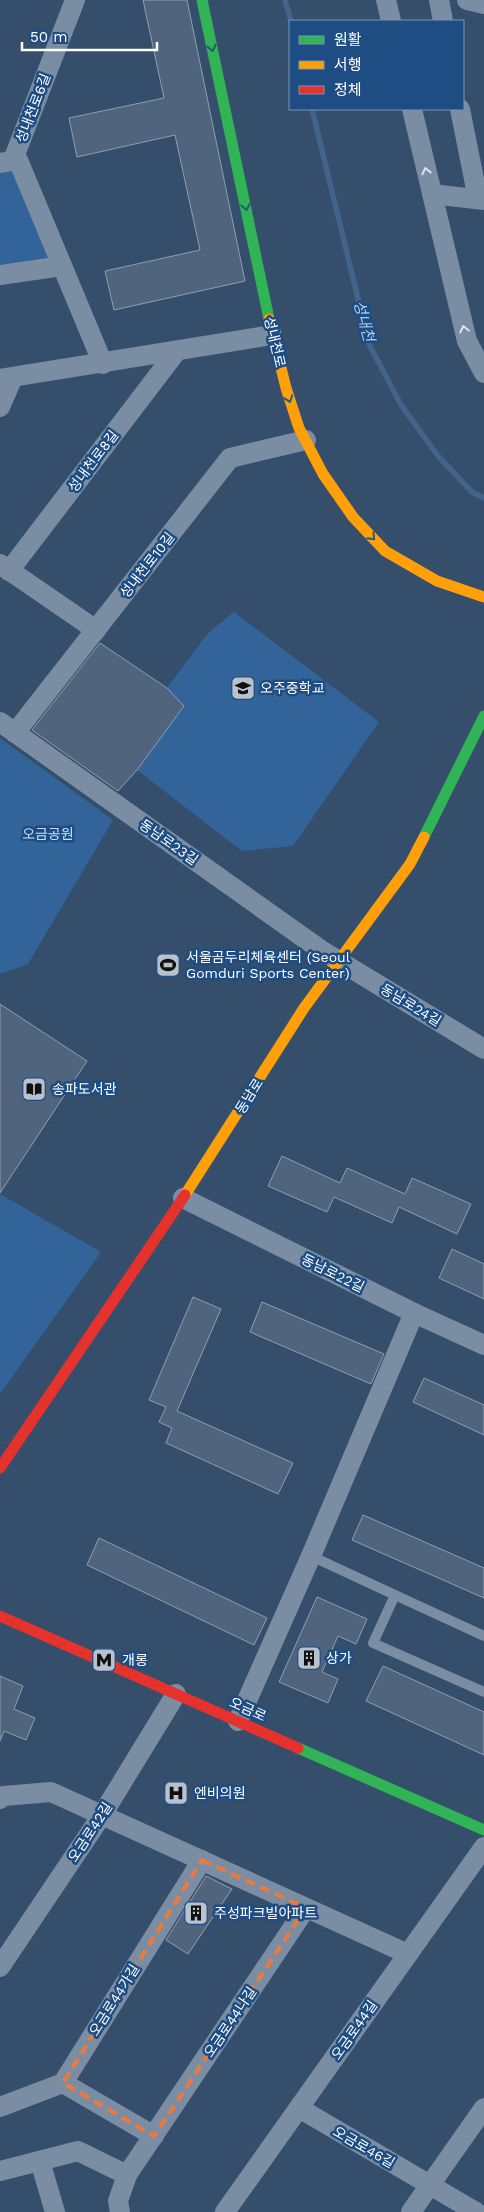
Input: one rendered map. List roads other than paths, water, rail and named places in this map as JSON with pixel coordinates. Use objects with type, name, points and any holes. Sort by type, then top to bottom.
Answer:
[{"type":"main road","name":"성내천로","points":[[202,0],[272,335],[286,388],[306,440],[323,474],[352,517],[385,551],[437,581],[484,597]]},
{"type":"main road","name":"동남로","points":[[0,1468],[183,1198],[304,1008],[410,864],[479,740],[484,716]]},
{"type":"main road","name":"오금로","points":[[0,1616],[484,1830]]},
{"type":"street","name":"성내천로6길","points":[[10,161],[75,0]]},
{"type":"street","points":[[386,0],[391,20]]},
{"type":"street","points":[[439,0],[443,20]]},
{"type":"street","points":[[467,0],[484,4]]},
{"type":"street","points":[[412,110],[467,341],[484,373]]},
{"type":"street","points":[[432,194],[481,199],[460,110]]},
{"type":"street","points":[[10,161],[62,266],[103,364]]},
{"type":"street","points":[[0,275],[62,266]]},
{"type":"street","points":[[0,407],[7,378],[103,364],[272,335]]},
{"type":"street","name":"성내천로8길","points":[[96,630],[5,567],[176,352]]},
{"type":"street","name":"성내천로10길","points":[[7,727],[96,630],[230,458],[306,440]]},
{"type":"street","name":"동남로23길","points":[[7,727],[338,961]]},
{"type":"street","name":"동남로24길","points":[[338,961],[484,1049]]},
{"type":"street","name":"동남로22길","points":[[183,1198],[414,1313],[484,1345]]},
{"type":"street","points":[[238,1721],[311,1556],[414,1313]]},
{"type":"street","name":"오금로42길","points":[[0,1967],[102,1815],[176,1694]]},
{"type":"street","points":[[0,1800],[4,1796],[51,1792],[408,1954]]},
{"type":"street","name":"오금로44길","points":[[225,2212],[484,1847]]},
{"type":"street","name":"오금로44가길","points":[[63,2083],[202,1860]]},
{"type":"street","name":"오금로44나길","points":[[120,2212],[118,2201],[127,2175],[306,1908]]},
{"type":"street","points":[[0,2107],[63,2083],[154,2136]]},
{"type":"street","name":"오금로46길","points":[[299,2108],[476,2212]]},
{"type":"street","points":[[411,2212],[484,2108]]},
{"type":"street","points":[[0,2171],[78,2152],[127,2175]]},
{"type":"street","points":[[40,2161],[55,2212]]},
{"type":"lane","points":[[311,1556],[484,1636]]},
{"type":"lane","points":[[395,1595],[374,1643],[484,1692]]},
{"type":"waterway","name":"성내천","points":[[285,0],[291,20]]},
{"type":"waterway","name":"성내천","points":[[312,110],[369,344],[401,405],[438,456],[472,492],[484,498]]},
{"type":"place","name":"오주중학교","points":[[243,688]]},
{"type":"place","name":"서울곰두리체육센터 (Seoul Gomduri Sports Center)","points":[[168,965]]},
{"type":"place","name":"송파도서관","points":[[34,1089]]},
{"type":"place","name":"상가","points":[[309,1658]]},
{"type":"place","name":"개롱","points":[[104,1660]]},
{"type":"place","name":"엔비의원","points":[[176,1793]]},
{"type":"place","name":"주성파크빌아파트","points":[[196,1913]]},
{"type":"park label","name":"오금공원","points":[[48,834]]}]
